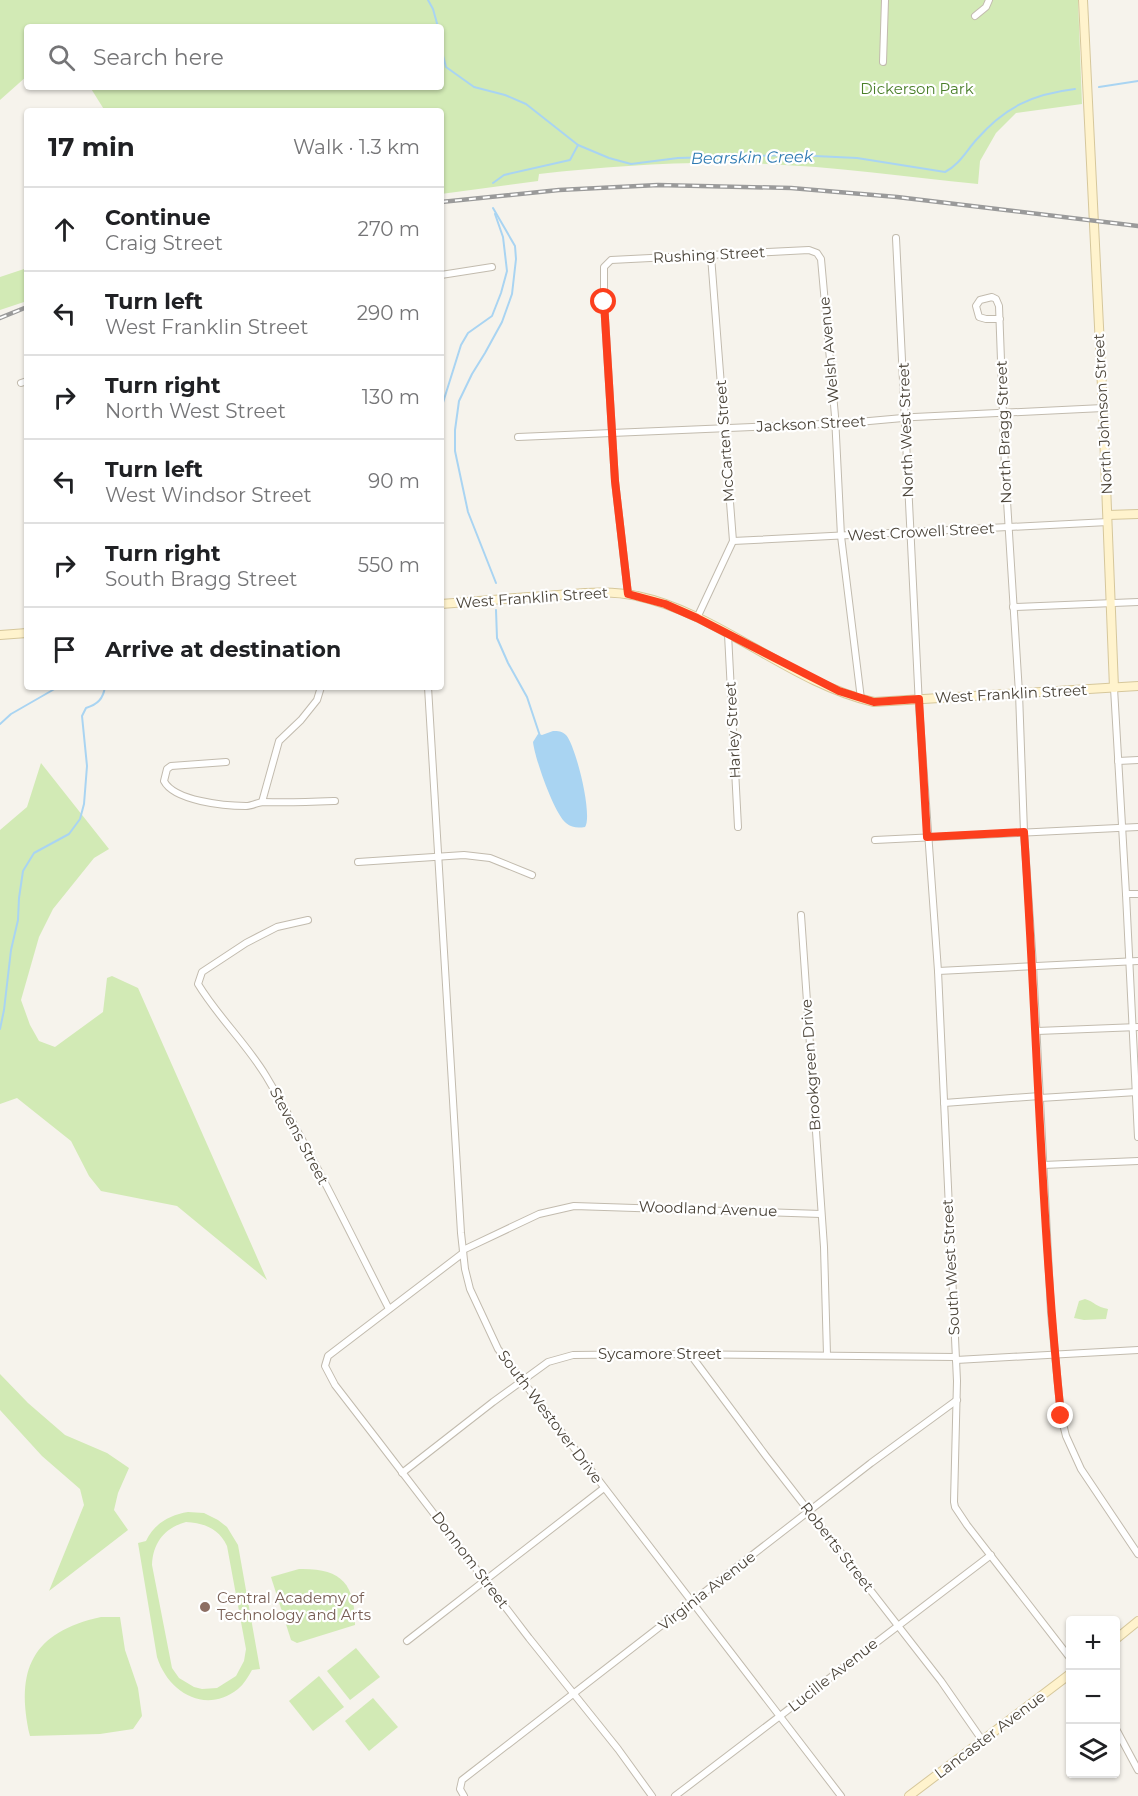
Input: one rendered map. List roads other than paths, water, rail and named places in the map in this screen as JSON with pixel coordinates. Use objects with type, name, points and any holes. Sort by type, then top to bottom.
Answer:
[{"type":"main road","name":"North Johnson Street","points":[[1083,0],[1114,688]]},
{"type":"main road","name":"West Crowell Street","points":[[1108,519],[1138,514]]},
{"type":"main road","name":"West Franklin Street","points":[[444,604],[584,593],[628,594],[665,604],[697,618],[839,691],[874,702],[1138,686]]},
{"type":"main road","points":[[0,635],[24,633]]},
{"type":"main road","points":[[1120,1636],[1138,1621]]},
{"type":"main road","name":"Lancaster Avenue","points":[[909,1796],[1066,1678]]},
{"type":"street","points":[[884,63],[885,0]]},
{"type":"street","points":[[975,16],[986,7],[989,0]]},
{"type":"street","name":"North West Street","points":[[896,238],[927,837]]},
{"type":"street","name":"Rushing Street","points":[[612,432],[604,302],[604,267],[611,260],[809,250],[817,253]]},
{"type":"street","name":"Welsh Avenue","points":[[817,253],[821,259],[841,536],[861,699]]},
{"type":"street","name":"McCarten Street","points":[[697,618],[733,541],[711,256]]},
{"type":"street","points":[[444,275],[492,267]]},
{"type":"street","name":"North Bragg Street","points":[[1000,319],[986,319],[979,316],[976,306],[980,300],[985,297],[996,299],[1000,319],[1008,527],[1054,1354],[1061,1416],[1066,1436],[1081,1469],[1138,1554]]},
{"type":"street","name":"Jackson Street","points":[[518,437],[1103,408]]},
{"type":"street","points":[[612,432],[628,594]]},
{"type":"street","name":"West Crowell Street","points":[[733,541],[1008,527],[1108,519]]},
{"type":"street","points":[[1013,607],[1138,602]]},
{"type":"street","name":"Harley Street","points":[[728,634],[738,827]]},
{"type":"street","name":"North Johnson Street","points":[[1114,688],[1135,1027],[1138,1137]]},
{"type":"street","points":[[262,802],[279,741],[317,700],[320,690]]},
{"type":"street","name":"South Westover Drive","points":[[428,690],[463,1251],[468,1279],[477,1304],[498,1349],[841,1796]]},
{"type":"street","points":[[1118,761],[1138,760]]},
{"type":"street","points":[[226,762],[171,766],[167,769],[164,781],[167,788],[191,799],[244,806],[262,802],[273,804],[335,801]]},
{"type":"street","points":[[875,840],[1138,827]]},
{"type":"street","name":"South West Street","points":[[927,837],[938,971],[956,1359],[955,1507],[1066,1652]]},
{"type":"street","points":[[358,862],[464,855],[490,858],[532,875]]},
{"type":"street","points":[[1126,894],[1138,894]]},
{"type":"street","name":"Brookgreen Drive","points":[[801,915],[821,1214]]},
{"type":"street","name":"Stevens Street","points":[[308,920],[277,927],[246,944],[202,972],[198,984],[210,1004],[263,1072],[285,1108],[389,1309]]},
{"type":"street","points":[[938,971],[1138,961]]},
{"type":"street","points":[[1037,1031],[1135,1027]]},
{"type":"street","points":[[944,1103],[1137,1092]]},
{"type":"street","points":[[1043,1165],[1138,1161]]},
{"type":"street","name":"Woodland Avenue","points":[[363,1329],[463,1251],[539,1214],[574,1206],[821,1214]]},
{"type":"street","points":[[821,1214],[827,1355]]},
{"type":"street","name":"Donnom Street","points":[[363,1329],[328,1356],[325,1366],[335,1385],[652,1796]]},
{"type":"street","name":"Sycamore Street","points":[[402,1473],[548,1362],[573,1355],[827,1355],[956,1359],[1138,1350]]},
{"type":"street","name":"Roberts Street","points":[[690,1354],[941,1681],[982,1740]]},
{"type":"street","name":"Virginia Avenue","points":[[464,1796],[460,1785],[462,1780],[957,1400]]},
{"type":"street","points":[[407,1641],[604,1488]]},
{"type":"street","name":"Lucille Avenue","points":[[675,1796],[991,1555]]},
{"type":"street","points":[[1120,1736],[1138,1770]]},
{"type":"water","points":[[553,731],[566,735],[574,752],[585,796],[587,820],[585,827],[571,826],[561,817],[541,772],[533,742],[538,734]]},
{"type":"waterway","name":"Bearskin Creek","points":[[428,0],[437,24]]},
{"type":"waterway","name":"Bearskin Creek","points":[[444,59],[446,67],[474,87],[505,95],[526,104],[578,145],[631,164],[678,158],[794,155],[857,158],[945,172],[959,161],[998,118],[1009,110],[1046,94],[1075,89]]},
{"type":"waterway","name":"Bearskin Creek","points":[[1099,87],[1138,81]]},
{"type":"waterway","points":[[493,183],[504,175],[570,160],[578,145]]},
{"type":"waterway","points":[[493,208],[515,246],[516,259],[512,294],[502,322],[459,401],[455,451],[468,512],[496,583]]},
{"type":"waterway","points":[[444,399],[461,345],[468,333],[492,316],[501,293],[507,271],[503,237],[495,214]]},
{"type":"waterway","points":[[496,610],[497,638],[527,697],[540,736]]},
{"type":"waterway","points":[[0,724],[11,714],[53,690]]},
{"type":"waterway","points":[[0,1029],[11,950],[18,920],[23,871],[34,853],[69,834],[80,819],[84,804],[87,766],[82,716],[86,708],[99,700],[104,690]]},
{"type":"railway","points":[[444,202],[559,190],[658,185],[791,188],[897,197],[1138,226]]},
{"type":"railway","points":[[0,318],[24,308]]},
{"type":"place","name":"Central Academy of Technology and Arts","points":[[205,1607]]},
{"type":"park label","name":"Dickerson Park","points":[[917,89]]}]
